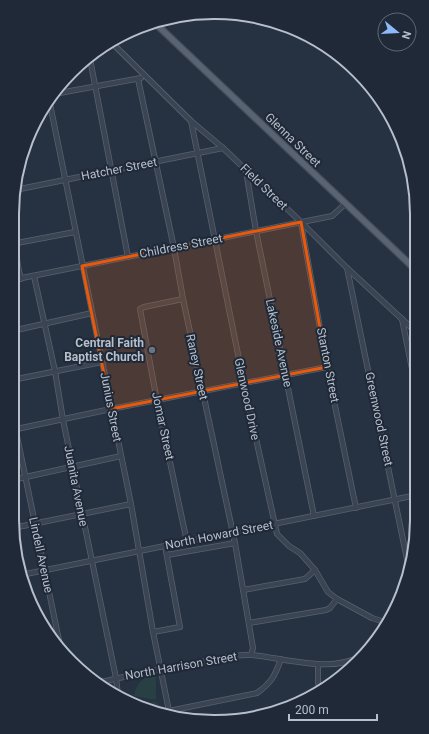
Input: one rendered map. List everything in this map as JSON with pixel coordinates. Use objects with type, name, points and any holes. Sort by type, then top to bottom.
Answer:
[{"type":"main road","name":"Glenna Street","points":[[159,27],[410,266]]},
{"type":"street","name":"Field Street","points":[[115,46],[191,121],[223,148],[410,327]]},
{"type":"street","points":[[91,63],[110,170],[128,257]]},
{"type":"street","points":[[61,93],[146,77]]},
{"type":"street","name":"Raney Street","points":[[138,79],[174,248],[202,392],[235,543],[253,648],[251,655]]},
{"type":"street","name":"Junius Street","points":[[51,108],[131,504],[153,632],[168,709]]},
{"type":"street","name":"Glenwood Drive","points":[[191,121],[276,534],[289,546],[300,553],[315,570],[328,592],[337,600],[372,618],[382,621]]},
{"type":"street","name":"Hatcher Street","points":[[21,189],[223,148]]},
{"type":"street","name":"Lakeside Avenue","points":[[246,170],[256,231],[314,516]]},
{"type":"street","name":"Childress Street","points":[[21,279],[332,216],[345,204]]},
{"type":"street","name":"Stanton Street","points":[[301,222],[327,367],[356,508]]},
{"type":"street","points":[[19,243],[75,232]]},
{"type":"street","name":"Greenwood Street","points":[[347,268],[406,555]]},
{"type":"street","points":[[19,270],[21,279]]},
{"type":"street","name":"Juanita Avenue","points":[[34,276],[55,371],[63,420],[117,689]]},
{"type":"street","name":"Jomar Street","points":[[183,299],[144,307],[140,310],[157,401],[188,542]]},
{"type":"street","points":[[19,329],[92,313]]},
{"type":"street","points":[[402,318],[410,361]]},
{"type":"street","points":[[19,379],[102,362]]},
{"type":"street","points":[[19,429],[111,409],[327,367]]},
{"type":"street","name":"Lindell Avenue","points":[[19,451],[60,640]]},
{"type":"street","points":[[19,478],[121,456]]},
{"type":"street","name":"North Howard Street","points":[[27,574],[410,497]]},
{"type":"street","points":[[19,527],[131,504]]},
{"type":"street","points":[[167,555],[235,543]]},
{"type":"street","points":[[153,632],[180,627],[166,546]]},
{"type":"street","points":[[243,590],[306,579],[315,570]]},
{"type":"street","points":[[249,623],[326,610],[330,608],[337,600]]},
{"type":"street","name":"North Harrison Street","points":[[104,681],[237,655],[251,655],[318,664],[340,664],[349,662]]},
{"type":"street","points":[[177,711],[257,693],[269,684],[276,673],[281,659]]},
{"type":"street","points":[[318,664],[319,685]]},
{"type":"highlighted area","points":[[301,222],[327,367],[111,409],[82,266]]},
{"type":"green space","points":[[150,676],[156,676],[155,700],[134,696],[139,683]]},
{"type":"green space","points":[[153,701],[158,703],[162,708],[152,705]]},
{"type":"place","name":"Central Faith Baptist Church","points":[[152,350]]}]
